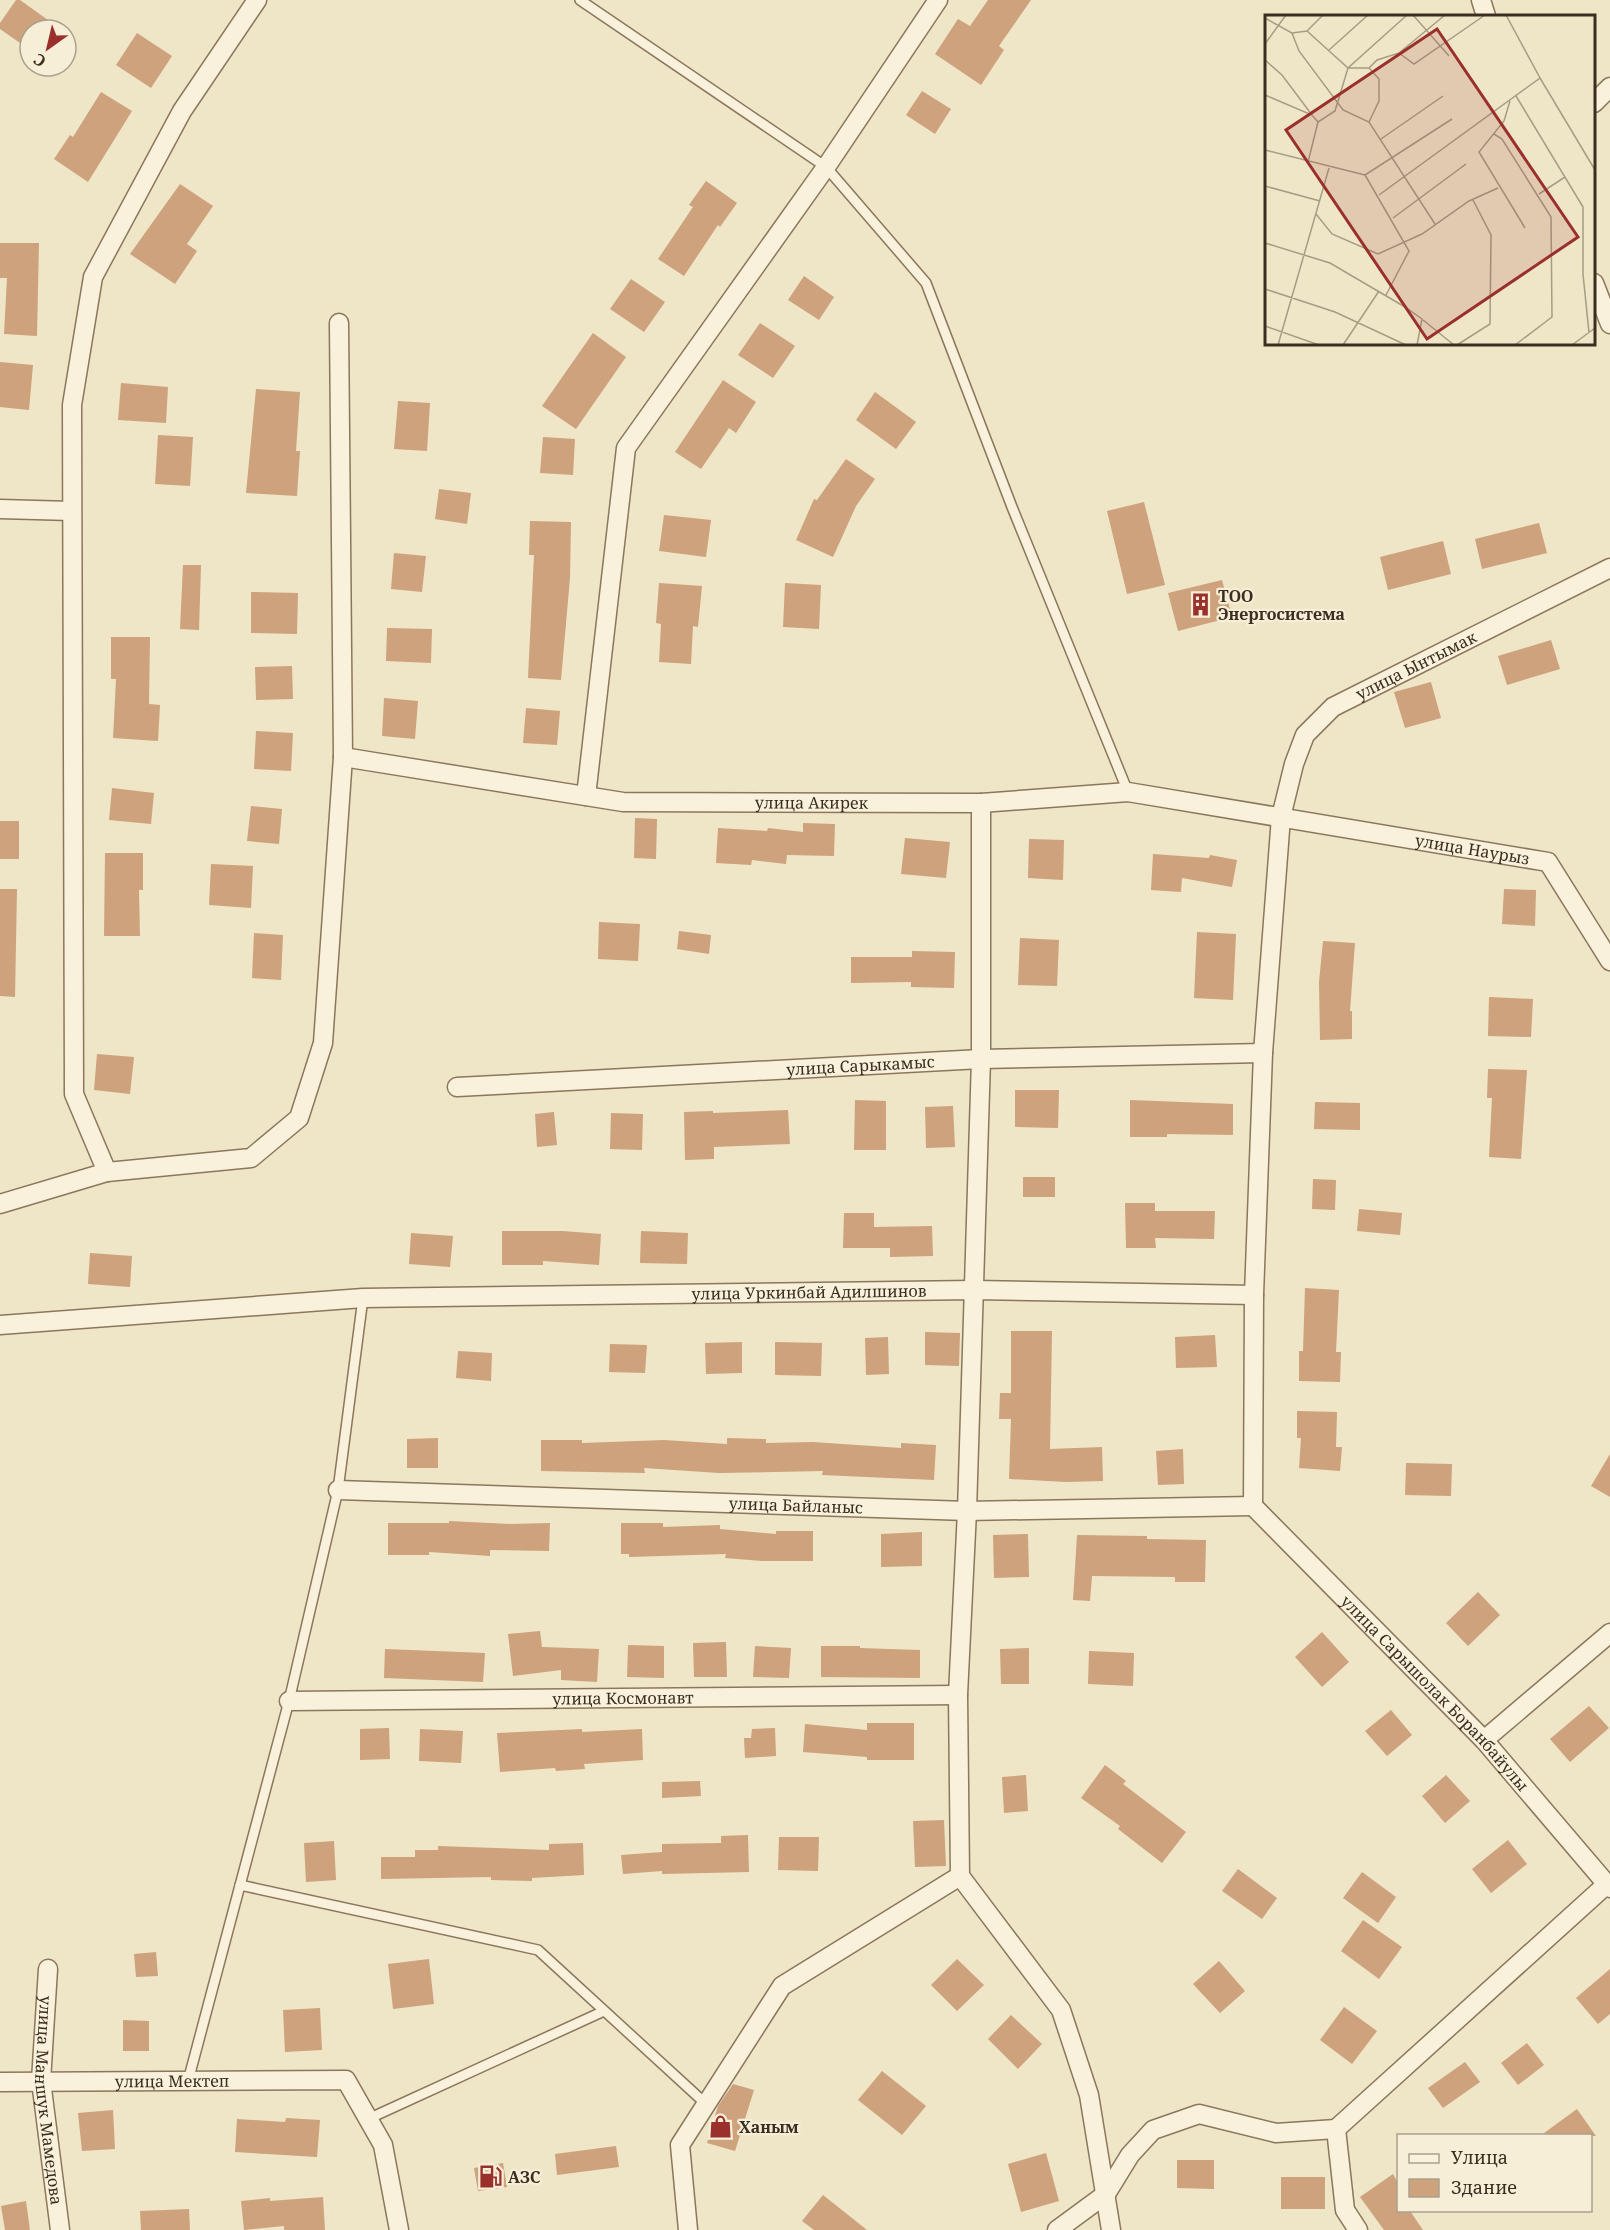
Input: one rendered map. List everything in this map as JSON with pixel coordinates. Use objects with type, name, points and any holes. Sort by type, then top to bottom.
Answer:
[{"type":"street","points":[[108,1172],[74,1094],[72,405],[93,277],[182,111],[257,0]]},
{"type":"street","points":[[586,796],[626,448],[826,167],[938,0]]},
{"type":"street","points":[[1481,0],[1486,15]]},
{"type":"street","points":[[1595,101],[1610,87]]},
{"type":"street","points":[[1595,288],[1610,324]]},
{"type":"street","points":[[0,1204],[108,1172],[250,1158],[299,1118],[323,1043],[343,757],[339,323]]},
{"type":"street","points":[[0,509],[71,510]]},
{"type":"street","name":"улица Ынтымак","points":[[1252,1506],[1254,1295],[1263,1053],[1281,817],[1294,764],[1305,735],[1333,706],[1610,568]]},
{"type":"street","name":"улица Акирек","points":[[343,757],[623,802],[981,803],[1128,792],[1281,817]]},
{"type":"street","points":[[981,803],[981,1059],[967,1511],[958,1695],[960,1876],[1061,2010],[1089,2095],[1111,2230]]},
{"type":"street","name":"улица Наурыз","points":[[1281,817],[1548,862],[1610,961]]},
{"type":"street","name":"улица Сарыкамыс","points":[[457,1087],[981,1059],[1263,1053]]},
{"type":"street","name":"улица Уркинбай Адилшинов","points":[[0,1325],[363,1298],[974,1290],[1254,1295]]},
{"type":"street","name":"улица Байланыс","points":[[338,1490],[967,1511],[1252,1506]]},
{"type":"street","name":"улица Сарышолак Боранбайулы","points":[[1252,1506],[1484,1740],[1608,1886]]},
{"type":"street","points":[[1484,1740],[1610,1633]]},
{"type":"street","name":"улица Космонавт","points":[[288,1701],[958,1695]]},
{"type":"street","points":[[688,2230],[680,2145],[782,1986],[960,1876]]},
{"type":"street","points":[[1057,2230],[1106,2194],[1130,2155],[1153,2130],[1199,2114],[1276,2133],[1336,2129],[1608,1886]]},
{"type":"street","name":"улица Маншук Мамедова","points":[[48,1969],[41,2081],[60,2230]]},
{"type":"street","name":"улица Мектеп","points":[[0,2082],[346,2080],[368,2119]]},
{"type":"street","points":[[368,2119],[383,2145],[399,2230]]},
{"type":"street","points":[[1336,2129],[1346,2230]]},
{"type":"street","points":[[1345,2210],[1358,2230]]},
{"type":"lane","points":[[580,0],[826,167],[926,283],[1012,507],[1128,792]]},
{"type":"lane","points":[[188,2081],[288,1701],[338,1490],[363,1298]]},
{"type":"lane","points":[[240,1885],[538,1950],[706,2104]]},
{"type":"lane","points":[[368,2119],[604,2011]]},
{"type":"building","points":[[16,0],[20,0],[45,18],[18,18],[18,42],[0,29],[0,23]]},
{"type":"building","points":[[988,0],[1031,0],[999,46],[1004,50],[981,85],[935,54],[958,19],[970,26]]},
{"type":"building","points":[[137,33],[172,56],[151,88],[116,65]]},
{"type":"building","points":[[922,91],[951,109],[935,134],[906,115]]},
{"type":"building","points":[[101,92],[132,111],[88,182],[54,159],[70,135],[73,137]]},
{"type":"building","points":[[706,181],[737,203],[720,227],[718,225],[684,276],[658,259],[693,207],[689,205]]},
{"type":"building","points":[[180,184],[213,206],[187,244],[197,251],[175,284],[130,254]]},
{"type":"building","points":[[0,243],[39,243],[37,336],[4,334],[7,278],[0,278]]},
{"type":"building","points":[[804,276],[834,297],[819,320],[788,300]]},
{"type":"building","points":[[631,279],[665,302],[644,332],[610,309]]},
{"type":"building","points":[[760,323],[795,346],[773,378],[738,355]]},
{"type":"building","points":[[593,333],[626,357],[576,429],[542,406]]},
{"type":"building","points":[[0,362],[33,365],[29,410],[0,407]]},
{"type":"building","points":[[723,380],[756,402],[736,433],[729,428],[701,469],[675,452]]},
{"type":"building","points":[[121,383],[168,387],[166,423],[118,420]]},
{"type":"building","points":[[256,389],[300,392],[296,451],[300,451],[297,496],[246,493]]},
{"type":"building","points":[[875,392],[916,422],[896,449],[856,420]]},
{"type":"building","points":[[398,401],[430,403],[427,451],[394,449]]},
{"type":"building","points":[[158,435],[193,437],[190,486],[155,484]]},
{"type":"building","points":[[543,437],[575,439],[573,475],[540,473]]},
{"type":"building","points":[[846,459],[875,479],[856,506],[833,557],[796,540],[814,499],[817,500]]},
{"type":"building","points":[[439,489],[471,493],[467,524],[435,519]]},
{"type":"building","points":[[1144,502],[1165,585],[1127,594],[1107,511]]},
{"type":"building","points":[[664,515],[711,520],[706,557],[659,551]]},
{"type":"building","points":[[530,521],[571,522],[570,578],[561,680],[528,678],[534,555],[529,555]]},
{"type":"building","points":[[1539,523],[1547,553],[1482,569],[1475,539]]},
{"type":"building","points":[[1443,541],[1451,574],[1388,590],[1380,557]]},
{"type":"building","points":[[394,553],[426,556],[422,592],[391,589]]},
{"type":"building","points":[[183,565],[201,565],[199,630],[180,629]]},
{"type":"building","name":"ТОО Энергосистема","points":[[1222,580],[1232,617],[1178,631],[1168,593]]},
{"type":"building","points":[[659,583],[702,586],[698,627],[693,626],[691,664],[659,662],[661,624],[656,623]]},
{"type":"building","points":[[785,583],[821,585],[819,629],[783,627]]},
{"type":"building","points":[[251,592],[298,593],[297,634],[251,633]]},
{"type":"building","points":[[387,628],[432,629],[431,663],[386,661]]},
{"type":"building","points":[[111,637],[150,637],[149,704],[160,705],[158,741],[113,738],[116,679],[111,679]]},
{"type":"building","points":[[1551,640],[1560,669],[1507,685],[1498,656]]},
{"type":"building","points":[[292,666],[293,699],[256,700],[255,667]]},
{"type":"building","points":[[1431,682],[1441,718],[1405,728],[1394,692]]},
{"type":"building","points":[[384,698],[418,701],[415,739],[382,736]]},
{"type":"building","points":[[526,708],[560,711],[557,745],[523,743]]},
{"type":"building","points":[[256,731],[293,733],[291,771],[254,769]]},
{"type":"building","points":[[112,788],[154,793],[151,824],[109,820]]},
{"type":"building","points":[[251,806],[282,809],[279,844],[247,841]]},
{"type":"building","points":[[635,818],[657,819],[656,859],[634,858]]},
{"type":"building","points":[[0,821],[19,821],[19,859],[0,859]]},
{"type":"building","points":[[803,823],[835,824],[834,856],[787,855],[786,864],[752,860],[751,865],[716,863],[718,828],[767,831],[768,828],[803,832]]},
{"type":"building","points":[[905,838],[950,842],[946,878],[901,874]]},
{"type":"building","points":[[1029,839],[1064,840],[1063,880],[1028,878]]},
{"type":"building","points":[[105,853],[143,853],[143,890],[139,890],[140,936],[104,936]]},
{"type":"building","points":[[1153,854],[1209,858],[1210,855],[1237,860],[1232,887],[1182,878],[1181,892],[1151,890]]},
{"type":"building","points":[[211,864],[253,866],[251,908],[209,905]]},
{"type":"building","points":[[0,889],[17,889],[15,997],[0,996]]},
{"type":"building","points":[[1504,889],[1536,890],[1535,926],[1502,924]]},
{"type":"building","points":[[599,922],[640,924],[638,961],[598,959]]},
{"type":"building","points":[[679,931],[711,935],[709,954],[677,949]]},
{"type":"building","points":[[1197,932],[1236,934],[1233,1000],[1194,998]]},
{"type":"building","points":[[254,933],[283,935],[281,980],[252,978]]},
{"type":"building","points":[[1020,938],[1059,940],[1057,986],[1018,985]]},
{"type":"building","points":[[1323,941],[1355,943],[1350,1011],[1352,1011],[1352,1039],[1320,1040],[1319,982]]},
{"type":"building","points":[[912,951],[955,952],[954,988],[911,987],[911,982],[851,983],[851,957],[912,957]]},
{"type":"building","points":[[1489,997],[1533,999],[1531,1037],[1488,1036]]},
{"type":"building","points":[[97,1054],[134,1057],[130,1094],[94,1090]]},
{"type":"building","points":[[1488,1069],[1527,1070],[1521,1159],[1489,1157],[1492,1098],[1487,1098]]},
{"type":"building","points":[[1015,1090],[1059,1090],[1058,1128],[1015,1127]]},
{"type":"building","points":[[855,1100],[886,1101],[886,1150],[854,1150]]},
{"type":"building","points":[[1130,1100],[1233,1104],[1233,1135],[1167,1134],[1167,1137],[1130,1137]]},
{"type":"building","points":[[1315,1102],[1360,1103],[1360,1130],[1314,1129]]},
{"type":"building","points":[[953,1106],[955,1147],[926,1148],[925,1107]]},
{"type":"building","points":[[788,1110],[790,1144],[714,1147],[714,1159],[685,1160],[684,1112]]},
{"type":"building","points":[[554,1112],[557,1145],[537,1147],[535,1114]]},
{"type":"building","points":[[611,1113],[643,1114],[642,1150],[610,1149]]},
{"type":"building","points":[[1023,1177],[1055,1177],[1055,1197],[1023,1197]]},
{"type":"building","points":[[1313,1179],[1336,1180],[1335,1210],[1312,1209]]},
{"type":"building","points":[[1125,1203],[1155,1203],[1155,1211],[1215,1211],[1214,1239],[1155,1238],[1156,1248],[1126,1248]]},
{"type":"building","points":[[1359,1209],[1402,1213],[1400,1235],[1357,1231]]},
{"type":"building","points":[[844,1213],[874,1213],[874,1227],[932,1226],[933,1256],[890,1257],[890,1248],[843,1248]]},
{"type":"building","points":[[502,1231],[563,1231],[601,1234],[599,1265],[543,1261],[543,1265],[502,1265]]},
{"type":"building","points":[[641,1231],[688,1233],[687,1264],[640,1263]]},
{"type":"building","points":[[411,1233],[453,1236],[450,1267],[409,1264]]},
{"type":"building","points":[[90,1253],[132,1256],[130,1287],[88,1284]]},
{"type":"building","points":[[1305,1288],[1339,1290],[1336,1352],[1341,1352],[1340,1382],[1299,1381],[1299,1351],[1303,1351]]},
{"type":"building","points":[[1011,1331],[1052,1331],[1050,1449],[1102,1447],[1103,1481],[1009,1479],[1011,1419],[999,1419],[1000,1393],[1011,1393]]},
{"type":"building","points":[[925,1332],[960,1333],[959,1366],[925,1365]]},
{"type":"building","points":[[1215,1335],[1217,1367],[1176,1368],[1175,1337]]},
{"type":"building","points":[[888,1337],[889,1374],[866,1375],[865,1338]]},
{"type":"building","points":[[742,1342],[742,1373],[706,1374],[705,1343]]},
{"type":"building","points":[[775,1342],[822,1343],[821,1376],[775,1375]]},
{"type":"building","points":[[610,1344],[647,1345],[645,1373],[609,1372]]},
{"type":"building","points":[[458,1351],[492,1353],[491,1381],[456,1378]]},
{"type":"building","points":[[1297,1411],[1337,1412],[1336,1447],[1342,1447],[1340,1471],[1299,1468],[1301,1438],[1297,1438]]},
{"type":"building","points":[[438,1438],[438,1468],[407,1468],[407,1439]]},
{"type":"building","points":[[727,1438],[766,1439],[766,1443],[813,1442],[901,1448],[901,1443],[936,1445],[934,1480],[822,1475],[823,1471],[719,1473],[644,1468],[645,1473],[541,1471],[541,1440],[582,1440],[582,1443],[664,1440],[727,1444]]},
{"type":"building","points":[[1183,1449],[1184,1484],[1158,1485],[1156,1451]]},
{"type":"building","points":[[1610,1454],[1610,1497],[1591,1486]]},
{"type":"building","points":[[1406,1463],[1452,1464],[1451,1496],[1405,1495]]},
{"type":"building","points":[[449,1521],[550,1523],[549,1551],[490,1550],[490,1556],[429,1552],[429,1555],[388,1555],[388,1523],[449,1523]]},
{"type":"building","points":[[621,1523],[663,1523],[663,1527],[720,1525],[720,1529],[776,1534],[776,1531],[813,1531],[813,1561],[725,1558],[726,1554],[629,1557],[629,1554],[621,1554]]},
{"type":"building","points":[[922,1532],[922,1566],[881,1567],[881,1534]]},
{"type":"building","points":[[1028,1534],[1029,1577],[994,1578],[993,1535]]},
{"type":"building","points":[[1077,1535],[1206,1540],[1205,1582],[1175,1582],[1175,1577],[1092,1576],[1090,1601],[1073,1600]]},
{"type":"building","points":[[1478,1592],[1500,1615],[1468,1646],[1446,1623]]},
{"type":"building","points":[[540,1631],[542,1647],[599,1649],[597,1682],[561,1680],[561,1670],[513,1676],[508,1634]]},
{"type":"building","points":[[1322,1632],[1349,1662],[1322,1687],[1295,1657]]},
{"type":"building","points":[[726,1642],[727,1677],[694,1677],[693,1643]]},
{"type":"building","points":[[628,1645],[664,1646],[664,1678],[627,1677]]},
{"type":"building","points":[[755,1646],[791,1648],[789,1678],[753,1677]]},
{"type":"building","points":[[821,1646],[920,1650],[920,1678],[821,1677]]},
{"type":"building","points":[[1029,1648],[1029,1684],[1001,1684],[1000,1649]]},
{"type":"building","points":[[385,1649],[485,1653],[483,1682],[384,1678]]},
{"type":"building","points":[[1089,1651],[1134,1653],[1133,1686],[1088,1684]]},
{"type":"building","points":[[1589,1706],[1609,1728],[1570,1762],[1550,1739]]},
{"type":"building","points":[[1391,1710],[1412,1735],[1387,1756],[1365,1731]]},
{"type":"building","points":[[867,1723],[914,1723],[914,1760],[867,1760],[867,1757],[803,1752],[805,1724],[867,1730]]},
{"type":"building","points":[[389,1728],[390,1759],[360,1760],[360,1729]]},
{"type":"building","points":[[775,1728],[776,1756],[745,1758],[744,1738],[751,1738],[752,1729]]},
{"type":"building","points":[[420,1729],[463,1731],[461,1763],[419,1761]]},
{"type":"building","points":[[582,1729],[582,1732],[642,1729],[643,1760],[584,1764],[585,1769],[556,1771],[555,1768],[500,1772],[497,1733]]},
{"type":"building","points":[[1105,1765],[1126,1781],[1123,1784],[1186,1832],[1162,1863],[1118,1829],[1120,1826],[1081,1798]]},
{"type":"building","points":[[1026,1775],[1028,1811],[1004,1813],[1002,1777]]},
{"type":"building","points":[[1446,1775],[1470,1801],[1445,1823],[1422,1796]]},
{"type":"building","points":[[700,1781],[701,1796],[662,1798],[662,1782]]},
{"type":"building","points":[[944,1820],[946,1866],[915,1867],[913,1821]]},
{"type":"building","points":[[748,1835],[749,1872],[662,1874],[662,1871],[623,1874],[621,1855],[662,1852],[662,1844],[721,1843],[721,1836]]},
{"type":"building","points":[[779,1837],[819,1837],[818,1871],[778,1870]]},
{"type":"building","points":[[1508,1840],[1527,1864],[1491,1893],[1472,1869]]},
{"type":"building","points":[[334,1841],[336,1880],[306,1882],[304,1843]]},
{"type":"building","points":[[583,1843],[584,1875],[532,1878],[532,1881],[491,1880],[491,1877],[381,1879],[381,1857],[415,1857],[415,1850],[438,1850],[438,1846],[549,1850],[549,1844]]},
{"type":"building","points":[[1238,1869],[1277,1898],[1262,1919],[1222,1891]]},
{"type":"building","points":[[1362,1872],[1396,1897],[1378,1923],[1343,1898]]},
{"type":"building","points":[[1363,1920],[1402,1947],[1379,1979],[1341,1951]]},
{"type":"building","points":[[156,1952],[158,1976],[136,1977],[134,1954]]},
{"type":"building","points":[[429,1959],[434,2004],[393,2009],[388,1964]]},
{"type":"building","points":[[957,1959],[984,1985],[957,2011],[931,1985]]},
{"type":"building","points":[[1219,1961],[1245,1991],[1220,2013],[1193,1984]]},
{"type":"building","points":[[1610,1969],[1610,2014],[1598,2024],[1576,1998]]},
{"type":"building","points":[[1344,2007],[1377,2031],[1352,2064],[1320,2040]]},
{"type":"building","points":[[320,2008],[322,2050],[285,2052],[283,2010]]},
{"type":"building","points":[[1011,2015],[1042,2044],[1018,2069],[988,2039]]},
{"type":"building","points":[[123,2020],[149,2021],[149,2051],[123,2051]]},
{"type":"building","points":[[1527,2043],[1544,2065],[1518,2085],[1501,2063]]},
{"type":"building","points":[[1465,2062],[1480,2082],[1443,2108],[1428,2088]]},
{"type":"building","points":[[882,2071],[926,2106],[902,2135],[858,2100]]},
{"type":"building","points":[[733,2084],[754,2090],[735,2151],[707,2143],[718,2106]]},
{"type":"building","points":[[1577,2109],[1596,2136],[1592,2134],[1543,2134]]},
{"type":"building","points":[[113,2110],[115,2149],[82,2151],[78,2113]]},
{"type":"building","points":[[286,2118],[320,2120],[317,2157],[235,2152],[237,2119],[285,2122]]},
{"type":"building","points":[[616,2146],[619,2167],[557,2175],[555,2154]]},
{"type":"building","points":[[1046,2153],[1059,2201],[1021,2212],[1008,2164]]},
{"type":"building","points":[[1177,2160],[1214,2160],[1214,2189],[1177,2188]]},
{"type":"building","name":"АЗС","points":[[503,2163],[507,2187],[478,2191],[474,2168]]},
{"type":"building","points":[[1393,2174],[1397,2181],[1397,2212],[1411,2212],[1423,2230],[1384,2230],[1360,2197]]},
{"type":"building","points":[[1281,2177],[1325,2177],[1325,2209],[1281,2209]]},
{"type":"building","points":[[823,2195],[867,2230],[814,2230],[802,2221]]},
{"type":"building","points":[[323,2197],[325,2230],[284,2230],[284,2226],[244,2230],[241,2201]]},
{"type":"building","points":[[26,2201],[30,2230],[5,2230],[1,2206]]},
{"type":"building","points":[[189,2209],[190,2230],[141,2230],[140,2211]]},
{"type":"place","name":"ТОО Энергосистема","points":[[1200,605]]},
{"type":"place","name":"Ханым","points":[[721,2127]]},
{"type":"place","name":"АЗС","points":[[490,2177]]}]
